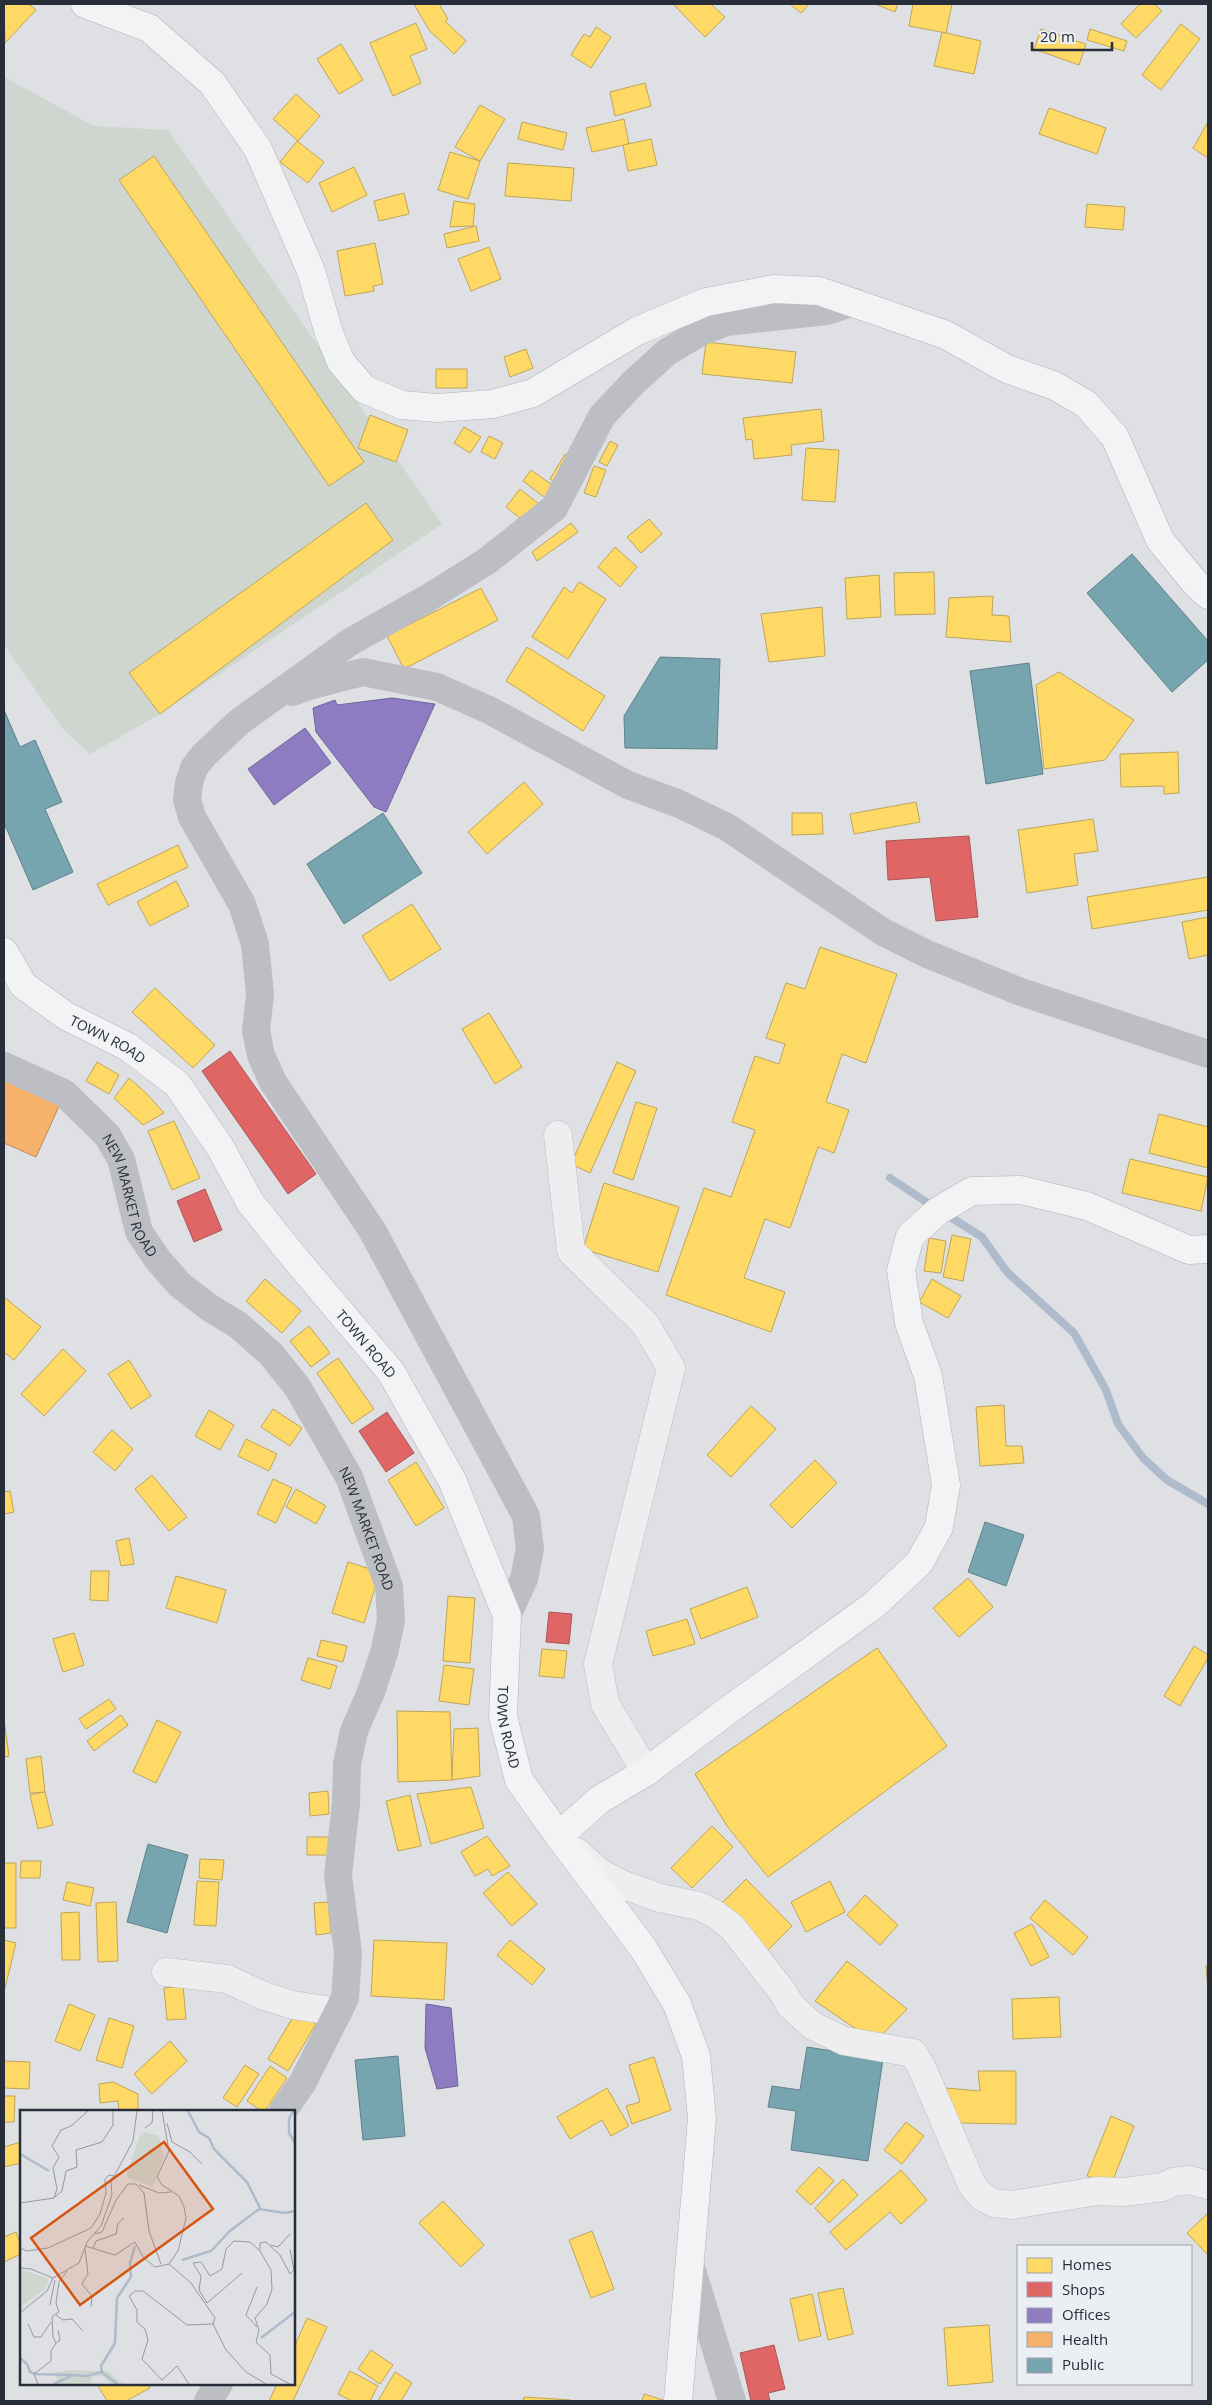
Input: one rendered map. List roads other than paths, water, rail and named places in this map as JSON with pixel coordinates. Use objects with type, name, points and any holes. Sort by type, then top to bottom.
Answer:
[{"type":"highway","points":[[85,4],[149,28],[212,83],[258,148],[310,271],[328,333],[341,362],[364,389],[402,405],[437,408],[493,404],[533,393],[637,331],[706,302],[774,289],[819,291],[856,302],[946,335],[1007,369],[1055,386],[1086,404],[1115,437],[1160,540],[1196,584],[1208,595]]},
{"type":"highway","name":"TOWN ROAD","points":[[4,952],[23,985],[66,1016],[128,1047],[176,1084],[220,1147],[250,1202],[391,1372],[452,1480],[507,1616],[502,1716],[519,1780],[643,1948],[677,2004],[696,2056],[702,2118],[691,2267],[678,2401]]},
{"type":"highway","points":[[559,1836],[599,1800],[646,1772],[874,1606],[919,1563],[939,1527],[946,1485],[928,1376],[910,1323],[902,1270],[910,1236],[938,1211],[972,1191],[1021,1190],[1087,1206],[1189,1250],[1208,1249]]},
{"type":"main road","points":[[507,1616],[524,1579],[530,1549],[526,1516],[372,1230],[274,1082],[261,1055],[256,1031],[260,994],[258,967],[248,921],[242,904],[201,836],[187,800],[189,783],[194,768],[203,756],[239,722],[350,642],[487,562],[554,508],[602,416],[668,352],[701,332],[726,322],[827,311],[856,302]]},
{"type":"main road","points":[[262,706],[309,686],[363,672],[437,686],[498,715],[628,786],[677,803],[727,827],[883,932],[927,954],[1021,992],[1208,1054]]},
{"type":"main road","name":"NEW MARKET ROAD","points":[[4,1066],[64,1093],[108,1135],[121,1159],[139,1232],[158,1260],[180,1285],[210,1308],[238,1325],[271,1354],[298,1388],[349,1477],[389,1586],[391,1621],[384,1653],[371,1692],[354,1731],[347,1764],[346,1803],[338,1875],[348,1953],[344,1998],[303,2082],[285,2110]]},
{"type":"main road","points":[[691,2267],[732,2401]]},
{"type":"main road","points":[[208,2401],[218,2385]]},
{"type":"street","points":[[558,1135],[571,1251],[646,1325],[671,1368],[598,1664],[606,1704],[646,1772]]},
{"type":"street","points":[[559,1836],[599,1872],[621,1884],[660,1898],[700,1906],[716,1914],[737,1933],[782,1990],[791,2006],[813,2026],[844,2041],[913,2053],[922,2068],[972,2185],[981,2196],[994,2203],[1012,2205],[1097,2191],[1124,2192],[1154,2188],[1189,2180],[1208,2185]]},
{"type":"street","points":[[166,1972],[228,1979],[264,1996],[293,2005],[338,2012]]},
{"type":"waterway","points":[[890,1178],[934,1207]]},
{"type":"waterway","points":[[944,1213],[982,1237],[1007,1272],[1074,1333],[1106,1390],[1118,1424],[1143,1458],[1167,1480],[1208,1504]]}]
